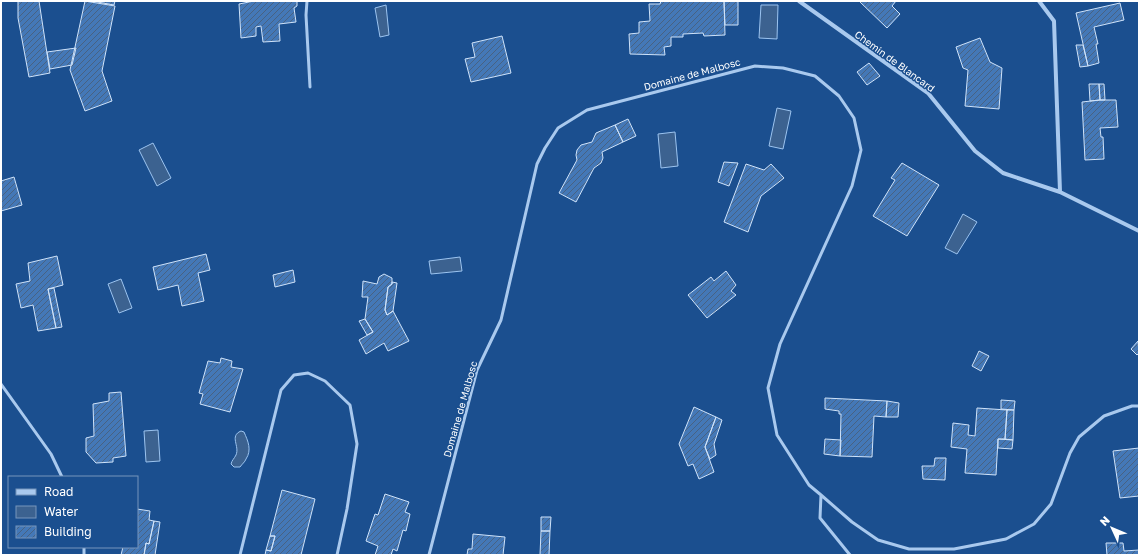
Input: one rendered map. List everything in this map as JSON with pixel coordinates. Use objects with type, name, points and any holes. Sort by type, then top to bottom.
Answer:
[{"type":"street","name":"Chemin de Blancard","points":[[799,1],[928,93],[975,151],[1003,173],[1060,192],[1139,231]]},
{"type":"street","points":[[1039,1],[1054,21],[1060,192]]},
{"type":"lane","points":[[307,1],[306,14],[310,87]]},
{"type":"lane","name":"Domaine de Malbosc","points":[[429,555],[477,370],[501,320],[537,164],[558,128],[588,110],[755,66],[783,68],[815,76],[839,96],[854,118],[861,150],[852,186],[780,344],[768,388],[777,435],[809,485],[852,522],[878,540],[909,549],[954,549],[1006,539],[1034,524],[1051,504],[1070,453],[1079,437],[1104,416],[1132,406],[1139,406]]},
{"type":"lane","points":[[240,555],[281,390],[294,375],[308,373],[325,381],[350,405],[357,444],[347,509],[337,555]]},
{"type":"lane","points":[[1,384],[51,454],[62,476]]},
{"type":"lane","points":[[821,495],[820,518],[850,555]]},
{"type":"water","points":[[386,5],[389,35],[380,37],[375,8]]},
{"type":"water","points":[[761,5],[778,5],[777,39],[759,38]]},
{"type":"water","points":[[777,108],[791,111],[783,149],[769,146]]},
{"type":"water","points":[[675,132],[678,166],[661,168],[658,134]]},
{"type":"water","points":[[153,143],[171,178],[157,186],[139,150]]},
{"type":"water","points":[[963,214],[977,222],[957,254],[945,248]]},
{"type":"water","points":[[460,257],[462,271],[431,274],[429,261]]},
{"type":"water","points":[[121,279],[132,308],[119,313],[108,284]]},
{"type":"water","points":[[158,430],[160,461],[146,462],[144,431]]},
{"type":"water","points":[[241,431],[244,432],[247,439],[249,452],[246,460],[240,467],[234,467],[231,464],[237,452],[235,438]]},
{"type":"building","points":[[18,1],[39,1],[50,73],[29,77],[18,18]]},
{"type":"building","points":[[85,1],[115,6],[102,71],[112,101],[85,111],[70,70]]},
{"type":"building","points":[[92,1],[115,1],[114,5]]},
{"type":"building","points":[[254,1],[297,1],[297,6],[294,8],[296,22],[279,24],[280,41],[263,42],[261,26],[256,27],[256,36],[241,38],[239,4]]},
{"type":"building","points":[[661,1],[724,1],[725,35],[704,36],[703,33],[683,34],[683,37],[671,37],[671,46],[664,47],[665,55],[630,54],[629,34],[639,33],[639,22],[650,21],[649,4],[660,4]]},
{"type":"building","points":[[724,1],[738,1],[738,25],[725,25]]},
{"type":"building","points":[[859,1],[896,1],[892,6],[900,14],[887,28]]},
{"type":"building","points":[[1120,3],[1124,20],[1094,27],[1098,44],[1096,44],[1099,63],[1088,66],[1076,13]]},
{"type":"building","points":[[502,36],[511,73],[471,82],[465,59],[475,57],[472,43]]},
{"type":"building","points":[[980,38],[990,62],[1002,68],[999,109],[965,106],[968,70],[963,68],[956,47]]},
{"type":"building","points":[[1076,45],[1083,45],[1088,66],[1080,67]]},
{"type":"building","points":[[76,48],[72,65],[50,69],[47,52]]},
{"type":"building","points":[[869,63],[880,76],[867,85],[857,72]]},
{"type":"building","points":[[1089,84],[1099,84],[1100,100],[1090,101]]},
{"type":"building","points":[[1099,84],[1104,84],[1105,100],[1100,100]]},
{"type":"building","points":[[1116,100],[1118,127],[1100,128],[1101,137],[1103,137],[1104,159],[1085,160],[1082,102]]},
{"type":"building","points":[[628,119],[636,136],[623,142],[615,125]]},
{"type":"building","points":[[615,125],[623,142],[602,152],[603,158],[601,163],[594,168],[576,202],[559,193],[577,160],[577,150],[581,145],[592,142],[596,133]]},
{"type":"building","points":[[724,162],[738,163],[729,186],[718,182]]},
{"type":"building","points":[[902,163],[939,185],[907,236],[873,216],[895,180],[891,178]]},
{"type":"building","points":[[746,164],[764,170],[771,164],[784,178],[761,196],[748,232],[724,222]]},
{"type":"building","points":[[14,177],[22,205],[1,211],[1,181]]},
{"type":"building","points":[[206,254],[210,270],[198,273],[204,301],[182,306],[178,285],[158,290],[153,267]]},
{"type":"building","points":[[57,256],[63,285],[48,289],[56,328],[38,331],[33,305],[21,308],[16,284],[30,281],[28,263]]},
{"type":"building","points":[[293,270],[295,282],[275,287],[273,275]]},
{"type":"building","points":[[726,271],[736,285],[731,291],[736,295],[707,318],[688,295],[711,277],[714,281]]},
{"type":"building","points":[[384,274],[392,278],[392,284],[388,287],[385,310],[387,315],[393,311],[409,341],[388,351],[384,343],[366,354],[359,340],[373,332],[365,319],[368,297],[362,297],[363,281],[377,284],[379,277]]},
{"type":"building","points":[[392,282],[397,283],[393,311],[387,315],[385,310],[388,287],[392,284]]},
{"type":"building","points":[[54,288],[62,327],[56,328],[48,289]]},
{"type":"building","points":[[365,319],[373,332],[367,335],[359,321]]},
{"type":"building","points":[[1138,341],[1139,353],[1137,355],[1131,349]]},
{"type":"building","points":[[979,351],[989,356],[981,371],[972,366]]},
{"type":"building","points":[[221,358],[232,361],[231,367],[243,369],[230,412],[200,404],[203,394],[199,393],[208,361],[220,363]]},
{"type":"building","points":[[121,392],[126,456],[113,458],[113,462],[96,463],[86,452],[86,438],[94,436],[93,404],[109,401],[109,393]]},
{"type":"building","points":[[825,398],[887,401],[886,417],[874,416],[872,457],[840,456],[841,414],[839,414],[839,411],[825,409]]},
{"type":"building","points":[[1001,400],[1015,401],[1014,410],[1001,409]]},
{"type":"building","points":[[887,401],[899,403],[898,417],[886,417]]},
{"type":"building","points":[[694,407],[716,417],[705,447],[714,472],[699,479],[693,464],[688,466],[679,444]]},
{"type":"building","points":[[977,408],[1007,410],[1005,439],[998,439],[996,475],[965,473],[967,449],[951,447],[953,423],[969,425],[968,435],[975,436]]},
{"type":"building","points":[[1007,410],[1014,410],[1013,440],[1005,439]]},
{"type":"building","points":[[716,417],[722,420],[714,444],[716,455],[710,459],[705,447]]},
{"type":"building","points":[[825,439],[841,440],[840,456],[824,454]]},
{"type":"building","points":[[998,439],[1013,440],[1012,449],[998,448]]},
{"type":"building","points":[[1139,448],[1139,496],[1120,498],[1113,451]]},
{"type":"building","points":[[935,458],[946,458],[945,480],[923,479],[922,466],[934,466]]},
{"type":"building","points":[[282,490],[315,499],[301,555],[265,555],[266,550],[271,551],[275,536],[270,536]]},
{"type":"building","points":[[385,494],[409,502],[405,512],[410,514],[406,531],[403,530],[397,551],[393,549],[391,555],[375,555],[378,546],[366,541],[375,514],[378,515]]},
{"type":"building","points":[[138,509],[150,511],[149,520],[154,521],[149,544],[146,543],[144,555],[121,555],[123,548],[138,548]]},
{"type":"building","points":[[541,517],[551,517],[550,531],[541,531]]},
{"type":"building","points":[[154,521],[160,522],[155,555],[144,555],[146,543],[149,544]]},
{"type":"building","points":[[541,531],[550,531],[549,555],[540,555]]},
{"type":"building","points":[[473,534],[505,537],[503,555],[467,555],[468,549],[472,549]]},
{"type":"building","points":[[270,536],[275,536],[271,551],[266,550]]},
{"type":"building","points":[[1106,543],[1123,543],[1124,551],[1139,550],[1139,555],[1107,555]]}]
